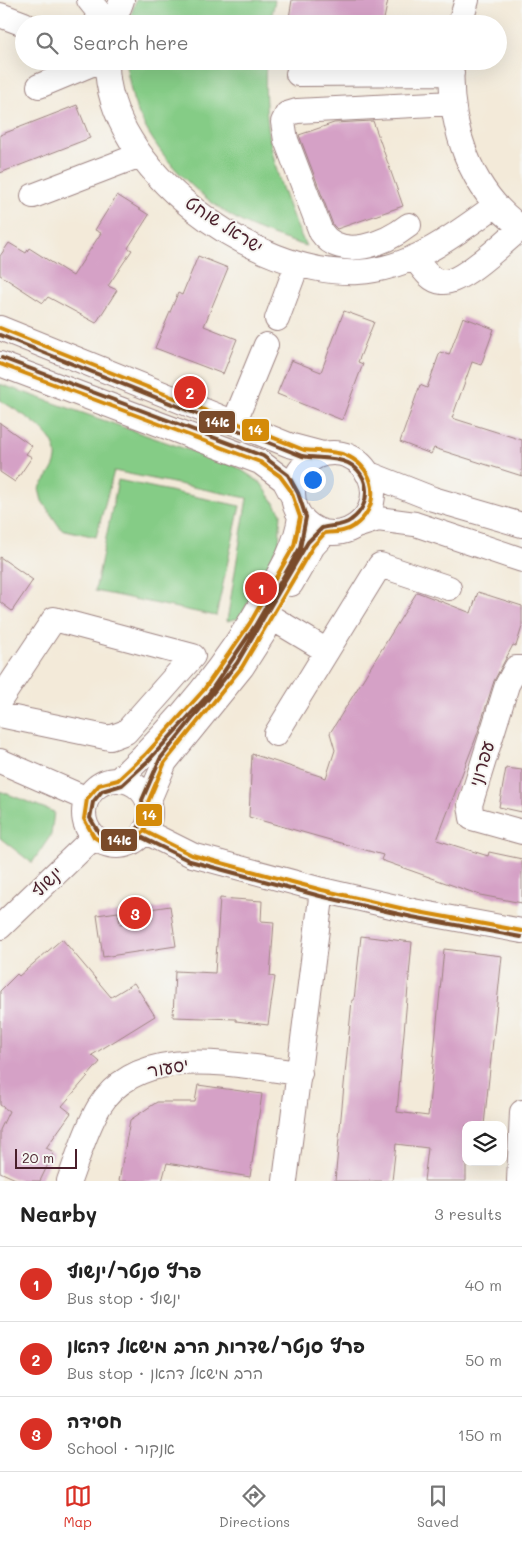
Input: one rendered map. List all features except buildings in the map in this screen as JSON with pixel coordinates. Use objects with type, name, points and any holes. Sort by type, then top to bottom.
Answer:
[{"type":"street","points":[[89,0],[101,15],[116,15]]},
{"type":"street","points":[[463,15],[467,0]]},
{"type":"street","points":[[0,15],[15,21]]},
{"type":"street","points":[[39,86],[77,70]]},
{"type":"street","name":"ישראל שוחט","points":[[108,70],[108,81],[114,107],[129,139],[166,185],[230,233],[262,251],[297,264],[326,271],[359,272],[392,266],[414,257],[458,233],[496,205]]},
{"type":"street","points":[[298,74],[386,70]]},
{"type":"street","points":[[414,257],[433,279],[448,282],[462,276],[522,228],[496,205],[472,169],[456,129],[452,70]]},
{"type":"street","points":[[409,225],[384,240],[363,246],[342,247],[326,240],[321,232],[288,147],[283,122],[287,114],[297,111],[453,103]]},
{"type":"street","points":[[33,196],[140,155]]},
{"type":"street","points":[[277,319],[297,264]]},
{"type":"street","points":[[0,328],[304,450],[323,454],[334,453],[350,457],[359,463],[367,473],[373,490],[368,513],[356,526]]},
{"type":"street","points":[[234,423],[266,345]]},
{"type":"street","points":[[0,364],[260,462],[284,480],[292,496],[295,509],[307,525],[324,533],[341,532],[378,520],[415,524],[522,560]]},
{"type":"street","points":[[292,496],[294,482],[300,469],[314,458],[323,454]]},
{"type":"street","points":[[367,473],[433,499],[522,525]]},
{"type":"street","points":[[118,780],[136,786],[148,802],[150,812],[144,831],[130,843],[120,846],[111,845],[94,837],[84,819],[87,799],[99,785],[118,780],[145,755],[196,698],[227,658],[285,563],[298,532],[300,517]]},
{"type":"street","points":[[148,802],[165,762],[242,667],[302,564],[324,533]]},
{"type":"street","points":[[276,734],[380,564],[449,588]]},
{"type":"street","points":[[272,618],[327,651]]},
{"type":"street","points":[[0,700],[54,619],[192,656],[126,732],[110,738],[0,715]]},
{"type":"street","name":"עפרוני","points":[[522,668],[516,668],[507,685],[470,805],[472,818],[522,832]]},
{"type":"street","points":[[0,761],[87,799]]},
{"type":"street","points":[[144,831],[192,854],[322,890],[413,911],[522,930]]},
{"type":"street","name":"ינשוף","points":[[0,926],[94,837]]},
{"type":"street","points":[[286,1181],[322,890]]},
{"type":"street","name":"יסעור","points":[[69,1181],[98,1108],[112,1089],[127,1078],[149,1068],[204,1062],[300,1073]]},
{"type":"street","points":[[519,1181],[522,1112]]},
{"type":"green space","points":[[136,0],[275,0],[272,15],[131,15]]},
{"type":"green space","points":[[127,70],[266,70],[266,110],[273,156],[287,201],[306,246],[239,221],[201,194],[167,159],[141,119],[133,99]]},
{"type":"green space","points":[[0,384],[237,467],[261,483],[281,513],[279,544],[240,618],[227,621],[247,498],[114,471],[96,537],[61,529],[42,501],[39,489],[55,463],[56,453],[53,443],[38,426],[0,400]]},
{"type":"green space","points":[[118,480],[240,506],[216,616],[95,591]]},
{"type":"green space","points":[[0,791],[54,812],[51,835],[32,863],[0,838]]},
{"type":"transit line","name":"14","points":[[0,328],[304,450],[347,456],[361,466],[371,483],[371,502],[368,511],[351,528],[344,531],[325,533],[313,546],[242,667],[165,762],[148,802],[150,812],[144,831],[130,843],[120,846],[102,842],[94,837],[84,819],[87,799],[99,785],[118,780],[145,755],[203,691],[250,623],[294,546],[300,517],[291,491],[280,476],[260,462],[0,364]]},
{"type":"transit line","name":"14א","points":[[0,335],[302,456],[337,459],[348,463],[356,468],[365,482],[365,499],[358,514],[344,524],[322,528],[308,542],[237,663],[160,759],[142,800],[144,812],[139,827],[120,840],[99,833],[90,818],[93,802],[102,791],[122,785],[149,760],[208,695],[255,626],[300,548],[306,517],[298,493],[288,475],[263,456],[2,358]]},
{"type":"transit line","name":"14","points":[[144,831],[192,855],[322,890],[413,911],[522,931]]},
{"type":"transit line","name":"14א","points":[[141,837],[190,861],[320,896],[412,917],[521,937]]},
{"type":"place","name":"פרץ סנטר/שדרות הרב מישאל דהאן","points":[[190,392]]},
{"type":"place","name":"פרץ סנטר/ינשוף","points":[[261,588]]},
{"type":"place","name":"חסידה","points":[[135,913]]}]
